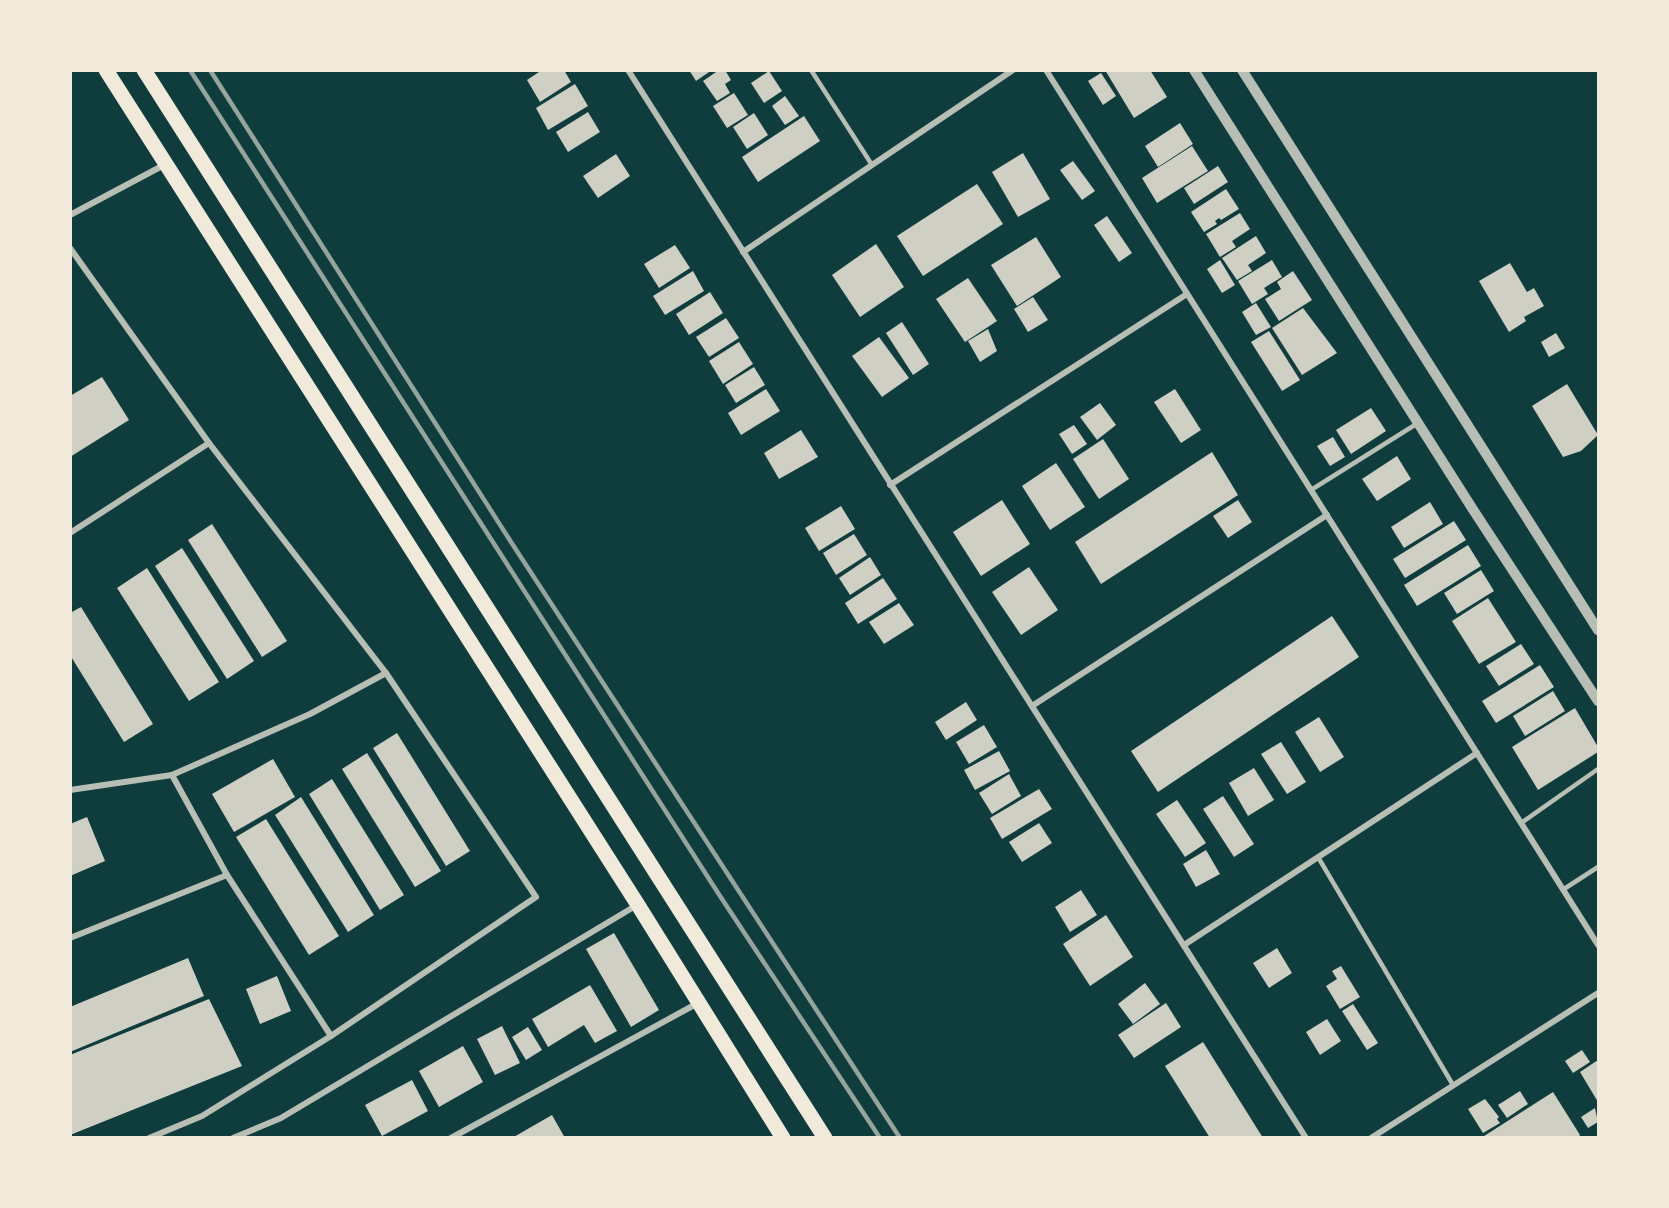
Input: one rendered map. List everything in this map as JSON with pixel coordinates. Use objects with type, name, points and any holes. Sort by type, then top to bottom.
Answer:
[{"type":"main road","points":[[106,70],[164,165],[638,905],[783,1137]]},
{"type":"main road","points":[[144,70],[825,1137]]},
{"type":"street","points":[[628,70],[1306,1137]]},
{"type":"street","points":[[743,252],[1013,70]]},
{"type":"street","points":[[1046,70],[1599,945]]},
{"type":"street","points":[[1194,70],[1418,423],[1599,700]]},
{"type":"street","points":[[1242,70],[1599,630]]},
{"type":"street","points":[[70,215],[164,165]]},
{"type":"street","points":[[70,248],[209,443],[386,673],[536,897],[331,1036],[202,1116],[149,1137]]},
{"type":"street","points":[[890,485],[1187,294]]},
{"type":"street","points":[[70,533],[209,443]]},
{"type":"street","points":[[1032,706],[1327,515]]},
{"type":"street","points":[[70,790],[172,775],[310,714],[386,673]]},
{"type":"street","points":[[1184,945],[1477,753]]},
{"type":"street","points":[[172,775],[227,875],[331,1036]]},
{"type":"street","points":[[70,938],[227,875]]},
{"type":"street","points":[[233,1137],[281,1118],[638,905]]},
{"type":"street","points":[[1371,1137],[1599,993]]},
{"type":"street","points":[[451,1137],[699,1003]]},
{"type":"lane","points":[[811,70],[872,165]]},
{"type":"lane","points":[[1311,490],[1418,423]]},
{"type":"lane","points":[[1521,823],[1599,769]]},
{"type":"lane","points":[[1318,857],[1454,1085]]},
{"type":"lane","points":[[1563,890],[1599,867]]},
{"type":"building","points":[[542,70],[564,70],[571,82],[540,102],[527,80]]},
{"type":"building","points":[[689,70],[712,70],[696,81]]},
{"type":"building","points":[[719,70],[725,70],[731,80],[725,84],[730,93],[717,101],[703,81]]},
{"type":"building","points":[[1105,70],[1150,70],[1167,97],[1134,118]]},
{"type":"building","points":[[769,71],[782,91],[764,103],[751,83]]},
{"type":"building","points":[[1101,73],[1116,96],[1103,105],[1088,81]]},
{"type":"building","points":[[575,84],[588,106],[548,130],[536,108]]},
{"type":"building","points":[[734,93],[748,115],[727,128],[713,106]]},
{"type":"building","points":[[785,96],[799,116],[785,125],[772,106]]},
{"type":"building","points":[[588,112],[600,132],[568,152],[556,132]]},
{"type":"building","points":[[754,113],[768,135],[747,149],[733,127]]},
{"type":"building","points":[[804,116],[820,141],[758,182],[742,157]]},
{"type":"building","points":[[1180,123],[1193,144],[1158,167],[1145,146]]},
{"type":"building","points":[[1192,146],[1208,171],[1157,203],[1142,178]]},
{"type":"building","points":[[1023,153],[1050,199],[1018,217],[992,172]]},
{"type":"building","points":[[616,154],[630,176],[598,198],[583,176]]},
{"type":"building","points":[[1073,161],[1095,191],[1082,200],[1060,170]]},
{"type":"building","points":[[1218,166],[1228,182],[1194,204],[1184,188]]},
{"type":"building","points":[[977,184],[1003,224],[923,276],[897,236]]},
{"type":"building","points":[[1226,189],[1239,209],[1221,220],[1219,218],[1215,221],[1217,224],[1204,232],[1191,212]]},
{"type":"building","points":[[1240,213],[1250,229],[1232,241],[1236,247],[1220,257],[1206,234]]},
{"type":"building","points":[[1107,216],[1132,253],[1119,262],[1094,225]]},
{"type":"building","points":[[1256,236],[1266,253],[1248,265],[1252,271],[1237,280],[1222,258]]},
{"type":"building","points":[[1036,237],[1061,277],[1017,306],[991,265]]},
{"type":"building","points":[[876,244],[904,287],[860,317],[832,275]]},
{"type":"building","points":[[675,245],[690,268],[659,288],[644,264]]},
{"type":"building","points":[[1220,260],[1235,285],[1222,293],[1207,269]]},
{"type":"building","points":[[1272,260],[1282,277],[1264,288],[1268,294],[1252,304],[1238,281]]},
{"type":"building","points":[[1510,263],[1527,292],[1534,288],[1544,306],[1524,317],[1526,321],[1509,332],[1479,281]]},
{"type":"building","points":[[693,271],[704,291],[665,315],[653,296]]},
{"type":"building","points":[[1293,271],[1312,300],[1279,321],[1265,299],[1281,289],[1277,282]]},
{"type":"building","points":[[968,278],[997,321],[965,342],[936,299]]},
{"type":"building","points":[[710,292],[723,313],[689,335],[676,314]]},
{"type":"building","points":[[1033,297],[1048,320],[1028,332],[1014,309]]},
{"type":"building","points":[[1256,303],[1271,327],[1256,335],[1242,312]]},
{"type":"building","points":[[1303,308],[1337,353],[1302,375],[1272,328]]},
{"type":"building","points":[[726,318],[739,338],[709,357],[696,337]]},
{"type":"building","points":[[902,322],[929,364],[913,375],[886,333]]},
{"type":"building","points":[[988,329],[997,351],[980,362],[968,341]]},
{"type":"building","points":[[1269,331],[1300,380],[1282,391],[1251,342]]},
{"type":"building","points":[[1556,333],[1565,348],[1549,357],[1541,342]]},
{"type":"building","points":[[879,337],[909,378],[882,397],[852,356]]},
{"type":"building","points":[[739,342],[753,364],[723,384],[709,361]]},
{"type":"building","points":[[754,367],[765,385],[736,403],[725,385]]},
{"type":"building","points":[[102,377],[129,420],[70,457],[70,396]]},
{"type":"building","points":[[1567,384],[1598,435],[1581,451],[1563,457],[1532,406]]},
{"type":"building","points":[[766,389],[780,411],[741,435],[728,413]]},
{"type":"building","points":[[1175,389],[1201,430],[1181,443],[1154,402]]},
{"type":"building","points":[[1100,403],[1116,425],[1097,440],[1080,417]]},
{"type":"building","points":[[1371,408],[1386,431],[1351,454],[1336,430]]},
{"type":"building","points":[[1074,425],[1087,444],[1072,454],[1059,434]]},
{"type":"building","points":[[801,430],[818,457],[779,479],[764,453]]},
{"type":"building","points":[[1333,437],[1345,457],[1330,466],[1317,446]]},
{"type":"building","points":[[1103,439],[1129,479],[1099,499],[1073,459]]},
{"type":"building","points":[[1212,452],[1238,495],[1101,584],[1075,542]]},
{"type":"building","points":[[1397,456],[1411,479],[1377,501],[1362,479]]},
{"type":"building","points":[[1056,463],[1085,507],[1050,530],[1022,486]]},
{"type":"building","points":[[1002,500],[1030,544],[981,576],[953,532]]},
{"type":"building","points":[[1238,500],[1252,522],[1228,538],[1213,516]]},
{"type":"building","points":[[1430,502],[1443,524],[1404,548],[1391,527]]},
{"type":"building","points":[[841,506],[855,529],[819,551],[805,528]]},
{"type":"building","points":[[1454,521],[1466,540],[1405,578],[1393,559]]},
{"type":"building","points":[[212,524],[287,641],[262,657],[188,540]]},
{"type":"building","points":[[854,534],[867,555],[836,575],[823,553]]},
{"type":"building","points":[[1468,545],[1481,566],[1417,606],[1404,585]]},
{"type":"building","points":[[182,548],[254,661],[227,679],[155,566]]},
{"type":"building","points":[[870,557],[881,575],[850,595],[839,578]]},
{"type":"building","points":[[1029,567],[1058,610],[1021,635],[992,592]]},
{"type":"building","points":[[147,568],[219,682],[189,701],[117,588]]},
{"type":"building","points":[[1481,570],[1494,591],[1457,614],[1444,593]]},
{"type":"building","points":[[883,578],[897,599],[858,624],[845,603]]},
{"type":"building","points":[[1488,598],[1516,642],[1479,664],[1452,621]]},
{"type":"building","points":[[899,603],[914,625],[884,644],[869,622]]},
{"type":"building","points":[[81,607],[153,724],[124,742],[70,655],[70,613]]},
{"type":"building","points":[[1332,616],[1359,657],[1158,792],[1131,751]]},
{"type":"building","points":[[1521,644],[1534,664],[1499,686],[1486,666]]},
{"type":"building","points":[[1540,665],[1554,687],[1496,723],[1482,701]]},
{"type":"building","points":[[1553,691],[1565,711],[1525,736],[1513,716]]},
{"type":"building","points":[[966,702],[977,720],[946,740],[935,722]]},
{"type":"building","points":[[1575,708],[1598,747],[1598,752],[1538,790],[1512,747]]},
{"type":"building","points":[[1319,717],[1344,757],[1320,772],[1295,732]]},
{"type":"building","points":[[984,725],[997,747],[969,764],[956,742]]},
{"type":"building","points":[[397,733],[470,851],[446,866],[373,748]]},
{"type":"building","points":[[1281,742],[1306,782],[1287,794],[1261,754]]},
{"type":"building","points":[[999,751],[1010,771],[975,790],[964,770]]},
{"type":"building","points":[[367,753],[441,871],[415,887],[342,769]]},
{"type":"building","points":[[273,759],[295,797],[234,832],[212,794]]},
{"type":"building","points":[[1254,768],[1274,800],[1248,816],[1229,783]]},
{"type":"building","points":[[1009,774],[1021,796],[992,814],[979,793]]},
{"type":"building","points":[[332,779],[404,895],[380,910],[309,794]]},
{"type":"building","points":[[1039,789],[1052,809],[1002,839],[990,818]]},
{"type":"building","points":[[1223,796],[1254,844],[1234,857],[1203,809]]},
{"type":"building","points":[[301,797],[374,915],[348,932],[275,815]]},
{"type":"building","points":[[1177,800],[1206,843],[1185,857],[1156,814]]},
{"type":"building","points":[[87,817],[105,861],[70,876],[70,824]]},
{"type":"building","points":[[266,819],[339,936],[309,955],[236,837]]},
{"type":"building","points":[[1039,823],[1052,843],[1022,862],[1009,842]]},
{"type":"building","points":[[1206,850],[1220,874],[1196,887],[1183,864]]},
{"type":"building","points":[[1081,890],[1097,915],[1070,932],[1055,907]]},
{"type":"building","points":[[1106,915],[1133,957],[1090,986],[1063,944]]},
{"type":"building","points":[[614,933],[659,1010],[631,1027],[586,949]]},
{"type":"building","points":[[1277,948],[1292,973],[1269,988],[1253,963]]},
{"type":"building","points":[[188,958],[204,996],[70,1052],[70,1007]]},
{"type":"building","points":[[1341,966],[1360,997],[1340,1009],[1326,986],[1337,979],[1332,971]]},
{"type":"building","points":[[277,976],[291,1011],[260,1024],[246,989]]},
{"type":"building","points":[[1145,983],[1160,1004],[1133,1024],[1118,1004]]},
{"type":"building","points":[[590,985],[617,1031],[595,1043],[584,1025],[548,1047],[532,1019]]},
{"type":"building","points":[[209,999],[242,1066],[70,1135],[70,1055]]},
{"type":"building","points":[[1166,1003],[1181,1027],[1134,1058],[1118,1035]]},
{"type":"building","points":[[1353,1004],[1378,1043],[1367,1050],[1342,1011]]},
{"type":"building","points":[[1327,1019],[1341,1041],[1320,1055],[1306,1032]]},
{"type":"building","points":[[502,1026],[520,1063],[495,1075],[477,1039]]},
{"type":"building","points":[[528,1027],[542,1050],[526,1060],[512,1037]]},
{"type":"building","points":[[1203,1042],[1263,1138],[1210,1138],[1165,1066]]},
{"type":"building","points":[[463,1046],[483,1082],[439,1107],[419,1071]]},
{"type":"building","points":[[1582,1050],[1590,1062],[1573,1073],[1565,1061]]},
{"type":"building","points":[[1598,1060],[1598,1102],[1580,1072]]},
{"type":"building","points":[[412,1080],[428,1111],[382,1136],[365,1105]]},
{"type":"building","points":[[1520,1091],[1528,1104],[1507,1118],[1498,1105]]},
{"type":"building","points":[[1553,1092],[1580,1135],[1577,1138],[1481,1138]]},
{"type":"building","points":[[1485,1099],[1499,1117],[1497,1119],[1500,1123],[1483,1133],[1468,1109]]},
{"type":"building","points":[[1595,1108],[1598,1122],[1588,1128],[1581,1117]]},
{"type":"building","points":[[552,1115],[565,1138],[512,1138]]},
{"type":"railway","points":[[190,70],[720,896],[880,1138]]},
{"type":"railway","points":[[210,70],[511,542],[900,1138]]}]
